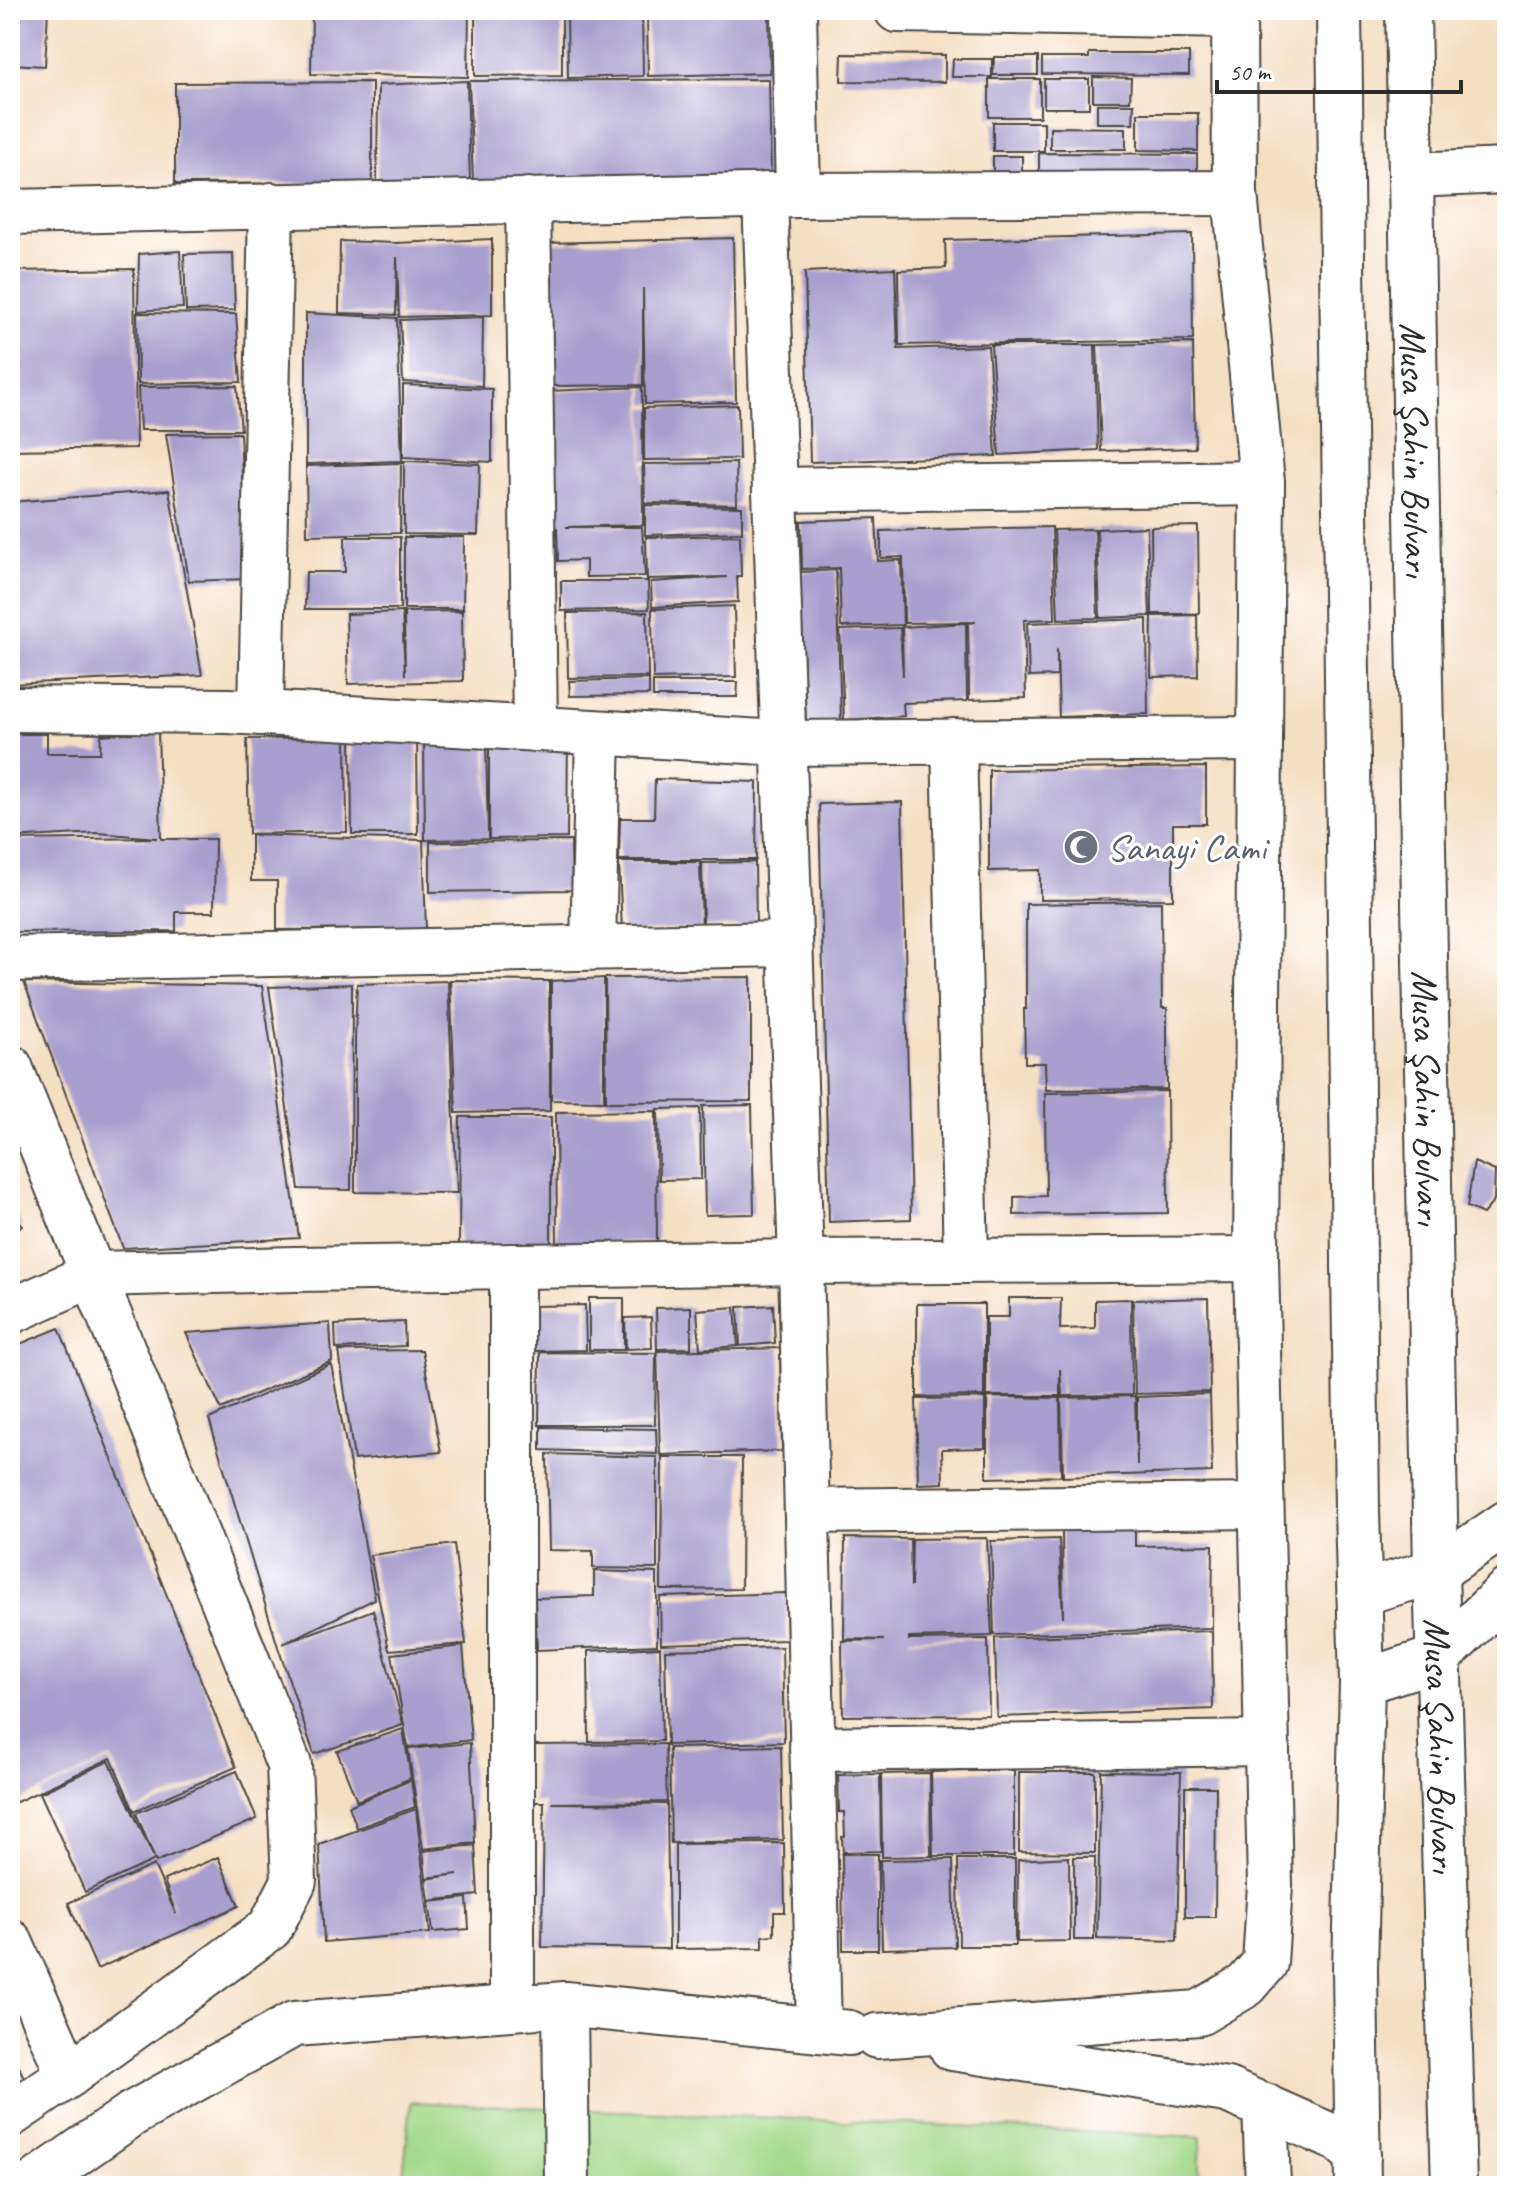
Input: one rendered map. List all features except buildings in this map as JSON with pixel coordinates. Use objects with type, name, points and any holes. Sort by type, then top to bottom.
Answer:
[{"type":"main road","points":[[794,10],[798,195]]},
{"type":"main road","points":[[877,2036],[1199,2013],[1246,1985],[1265,1963],[1270,1885],[1256,1259],[1262,483],[1235,193],[1234,13],[897,10]]},
{"type":"main road","name":"Musa Şahin Bulvarı","points":[[1339,10],[1357,1511],[1362,1682],[1355,1970],[1358,2171]]},
{"type":"main road","name":"Musa Şahin Bulvarı","points":[[1408,10],[1436,1571],[1454,2186]]},
{"type":"main road","points":[[1411,175],[1507,171]]},
{"type":"main road","points":[[819,2030],[801,1262],[765,195],[1235,193]]},
{"type":"main road","points":[[10,212],[798,195]]},
{"type":"main road","points":[[528,200],[535,729]]},
{"type":"main road","points":[[261,713],[271,205]]},
{"type":"main road","points":[[775,490],[1262,483]]},
{"type":"main road","points":[[10,709],[261,713],[782,743],[1260,739]]},
{"type":"main road","points":[[593,947],[598,733]]},
{"type":"main road","points":[[954,741],[966,1261]]},
{"type":"main road","points":[[10,959],[789,944]]},
{"type":"main road","points":[[10,1067],[289,1765],[294,1881],[270,1928],[10,2115]]},
{"type":"main road","points":[[10,1312],[94,1274],[801,1262],[1256,1259]]},
{"type":"main road","points":[[512,1266],[512,2007]]},
{"type":"main road","points":[[807,1511],[1261,1506]]},
{"type":"main road","points":[[1360,1593],[1436,1571],[1507,1523]]},
{"type":"main road","points":[[1362,1682],[1438,1658],[1507,1591]]},
{"type":"main road","points":[[812,1749],[1266,1743]]},
{"type":"main road","points":[[10,1942],[69,2075]]},
{"type":"main road","points":[[565,2004],[567,2186]]},
{"type":"main road","points":[[30,2186],[132,2114],[294,2024],[565,2004],[877,2036],[1227,2090],[1340,2140],[1358,2171]]},
{"type":"main road","points":[[1265,2106],[1268,2186]]},
{"type":"green space","points":[[411,2102],[1201,2137],[1199,2186],[402,2186]]},
{"type":"place","name":"Sanayi Cami","points":[[1081,847]]}]
